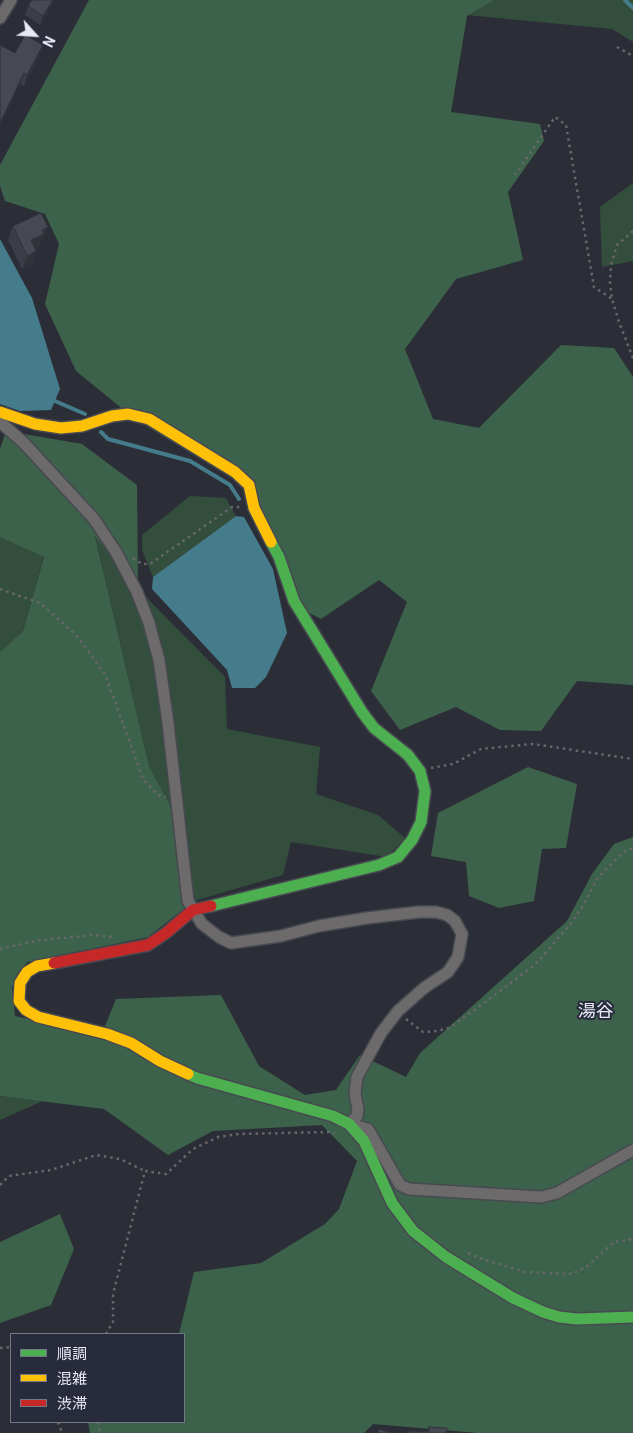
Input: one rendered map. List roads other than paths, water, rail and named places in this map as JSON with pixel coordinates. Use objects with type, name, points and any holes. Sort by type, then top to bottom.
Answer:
[{"type":"street","points":[[0,18],[11,0]]},
{"type":"street","points":[[0,412],[35,424],[61,428],[82,426],[112,416],[128,414],[149,420],[235,472],[249,485],[254,508],[279,557],[294,601],[362,712],[374,728],[408,755],[420,771],[425,791],[421,822],[412,840],[398,857],[379,865],[192,910],[166,933],[148,945],[37,966],[27,972],[20,983],[19,1001],[26,1010],[38,1017],[107,1034],[131,1043],[160,1061],[196,1078],[333,1116],[349,1124],[368,1129],[400,1185],[409,1189],[541,1196],[557,1193],[633,1150]]},
{"type":"street","points":[[0,422],[23,442],[94,519],[116,552],[137,592],[149,624],[158,660],[168,723],[188,901],[202,924],[219,937],[231,943],[281,936],[319,926],[367,918],[436,912],[447,915],[455,921],[462,934],[458,957],[448,972],[424,988],[398,1011],[381,1033],[358,1078],[355,1094],[358,1109],[357,1116],[349,1124]]},
{"type":"street","points":[[349,1124],[364,1142],[392,1204],[414,1231],[446,1257],[513,1298],[559,1317],[576,1319],[633,1318]]},
{"type":"water","points":[[0,239],[32,298],[60,389],[51,410],[20,411],[0,404]]},
{"type":"water","points":[[236,516],[244,517],[273,569],[287,633],[266,677],[255,688],[232,688],[227,670],[152,589],[153,577]]},
{"type":"waterway","points":[[625,0],[633,8]]},
{"type":"waterway","points":[[55,401],[85,414]]},
{"type":"waterway","points":[[101,432],[108,439],[190,461],[230,485],[239,499]]},
{"type":"district","name":"湯谷","points":[[596,1012]]}]
